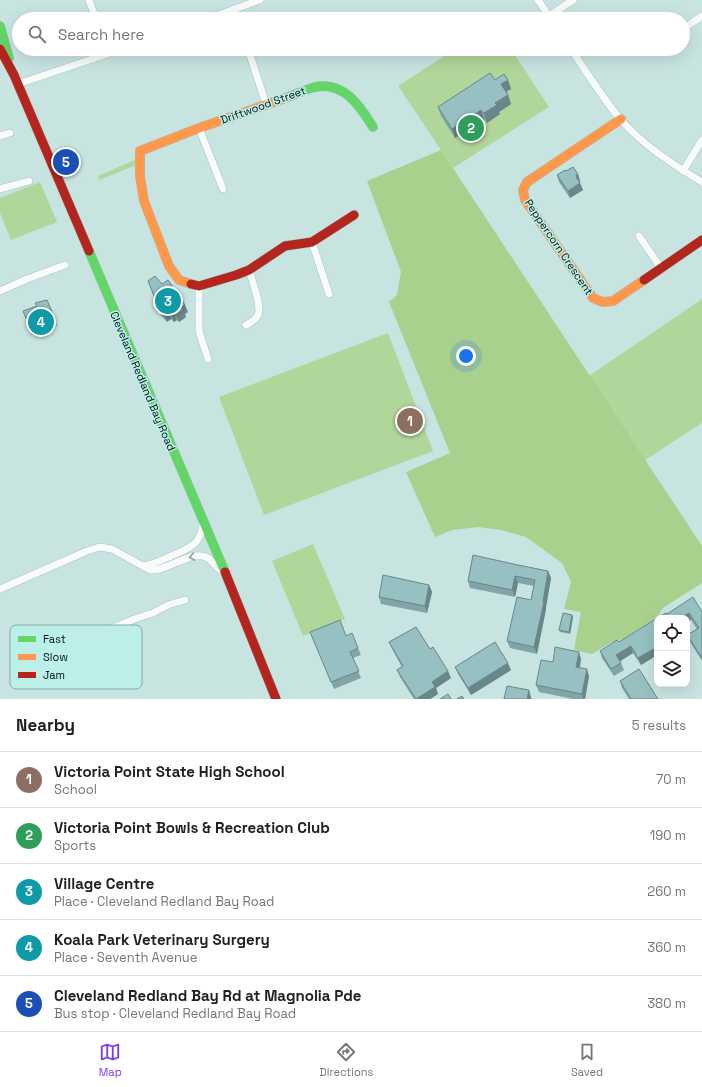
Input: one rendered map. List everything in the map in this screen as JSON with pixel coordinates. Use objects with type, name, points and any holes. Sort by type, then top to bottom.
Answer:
[{"type":"main road","name":"Cleveland Redland Bay Road","points":[[0,26],[14,75]]},
{"type":"main road","name":"Cleveland Redland Bay Road","points":[[0,49],[18,84],[277,699]]},
{"type":"main road","name":"Driftwood Street","points":[[199,286],[179,280],[170,266],[144,201],[140,176],[140,151],[199,128],[314,87],[330,86],[342,90],[354,100],[373,127]]},
{"type":"main road","name":"Peppercorn Crescent","points":[[621,119],[527,182],[523,190],[525,200],[593,298],[602,302],[613,301],[702,240]]},
{"type":"main road","points":[[199,286],[249,270],[285,246],[312,242],[354,215]]},
{"type":"street","points":[[89,0],[93,12]]},
{"type":"street","points":[[226,12],[260,0]]},
{"type":"street","points":[[538,0],[546,12]]},
{"type":"street","points":[[556,12],[572,0]]},
{"type":"street","points":[[690,24],[702,16]]},
{"type":"street","points":[[18,84],[94,56]]},
{"type":"street","points":[[250,56],[266,104]]},
{"type":"street","points":[[576,56],[601,94],[621,119],[639,137],[659,155],[702,182]]},
{"type":"street","points":[[199,128],[223,189]]},
{"type":"street","points":[[0,136],[10,133]]},
{"type":"street","points":[[683,170],[702,140]]},
{"type":"street","points":[[0,188],[29,182]]},
{"type":"street","points":[[639,236],[661,268]]},
{"type":"street","points":[[312,242],[329,294]]},
{"type":"street","points":[[0,291],[26,279],[65,265]]},
{"type":"street","points":[[246,325],[253,322],[259,314],[259,306],[249,270]]},
{"type":"street","points":[[199,286],[199,331],[208,359]]},
{"type":"street","points":[[144,566],[154,564],[188,549],[200,538],[203,521]]},
{"type":"street","points":[[0,589],[87,551],[100,547],[112,549],[150,570],[163,568],[188,558],[198,556],[208,558],[217,568],[225,573]]},
{"type":"street","points":[[120,625],[153,613],[168,605],[185,600]]},
{"type":"green space","points":[[444,56],[516,56],[549,107],[453,168],[398,86]]},
{"type":"green space","points":[[441,150],[702,546],[702,583],[663,608],[658,615],[654,615],[654,619],[623,639],[612,642],[592,654],[574,650],[581,612],[564,609],[571,582],[562,563],[526,537],[501,530],[478,527],[452,530],[435,537],[406,472],[450,453],[389,302],[397,295],[401,272],[367,181]]},
{"type":"green space","points":[[135,160],[136,165],[99,180],[98,176]]},
{"type":"green space","points":[[40,182],[57,222],[11,240],[0,213],[0,198]]},
{"type":"green space","points":[[702,299],[702,423],[645,460],[589,376]]},
{"type":"green space","points":[[388,333],[433,451],[264,515],[219,397]]},
{"type":"green space","points":[[313,544],[345,619],[303,636],[272,561]]},
{"type":"building","points":[[490,73],[495,80],[504,74],[508,80],[501,84],[508,95],[495,103],[497,105],[484,113],[481,110],[452,129],[438,107]]},
{"type":"building","points":[[573,167],[578,174],[576,177],[580,183],[568,191],[557,175]]},
{"type":"building","points":[[155,276],[162,284],[168,280],[185,305],[181,307],[183,310],[176,315],[174,313],[171,315],[169,312],[165,315],[159,308],[148,281]]},
{"type":"building","points":[[47,300],[55,319],[44,324],[43,322],[30,328],[23,311],[37,306],[35,303]]},
{"type":"building","points":[[473,555],[548,571],[544,602],[534,647],[507,641],[517,597],[531,600],[535,580],[515,576],[512,590],[468,581]]},
{"type":"building","points":[[383,575],[429,585],[425,606],[379,597]]},
{"type":"building","points":[[693,597],[702,612],[702,658],[690,640],[690,633],[699,628],[689,613],[686,615],[662,615],[667,614]]},
{"type":"building","points":[[563,613],[572,615],[569,632],[559,630]]},
{"type":"building","points":[[340,620],[346,636],[352,633],[358,648],[350,652],[359,671],[331,682],[310,632]]},
{"type":"building","points":[[654,620],[654,649],[638,658],[631,646],[616,655],[621,663],[611,669],[600,651],[617,640],[619,642]]},
{"type":"building","points":[[416,627],[430,649],[433,647],[448,671],[432,682],[435,687],[416,699],[397,670],[403,666],[389,642]]},
{"type":"building","points":[[495,642],[508,663],[468,688],[455,667]]},
{"type":"building","points":[[555,647],[579,652],[576,667],[587,669],[582,694],[536,685],[541,660],[553,662]]},
{"type":"building","points":[[639,669],[658,699],[631,699],[620,681]]},
{"type":"building","points":[[507,686],[529,690],[527,699],[504,699]]},
{"type":"building","points":[[448,694],[451,699],[440,699]]},
{"type":"building","points":[[462,696],[464,699],[457,699]]},
{"type":"traffic: fast","points":[[0,26],[9,58]]},
{"type":"traffic: fast","points":[[291,96],[315,87],[325,86],[343,91],[363,111],[373,127]]},
{"type":"traffic: fast","points":[[89,251],[225,572]]},
{"type":"traffic: slow","points":[[191,284],[179,280],[169,266],[144,201],[140,176],[140,151],[199,128],[291,96]]},
{"type":"traffic: slow","points":[[621,119],[527,182],[523,190],[525,200],[593,298],[603,302],[613,301],[644,280]]},
{"type":"traffic: jam","points":[[0,49],[14,75],[89,251]]},
{"type":"traffic: jam","points":[[191,284],[199,286],[249,270],[285,246],[312,242],[354,215]]},
{"type":"traffic: jam","points":[[644,280],[702,240]]},
{"type":"traffic: jam","points":[[225,572],[276,699]]},
{"type":"place","name":"Victoria Point Bowls & Recreation Club","points":[[471,128]]},
{"type":"place","name":"Cleveland Redland Bay Rd at Magnolia Pde","points":[[66,162]]},
{"type":"place","name":"Village Centre","points":[[168,301]]},
{"type":"place","name":"Koala Park Veterinary Surgery","points":[[41,322]]},
{"type":"place","name":"Victoria Point State High School","points":[[410,421]]}]
